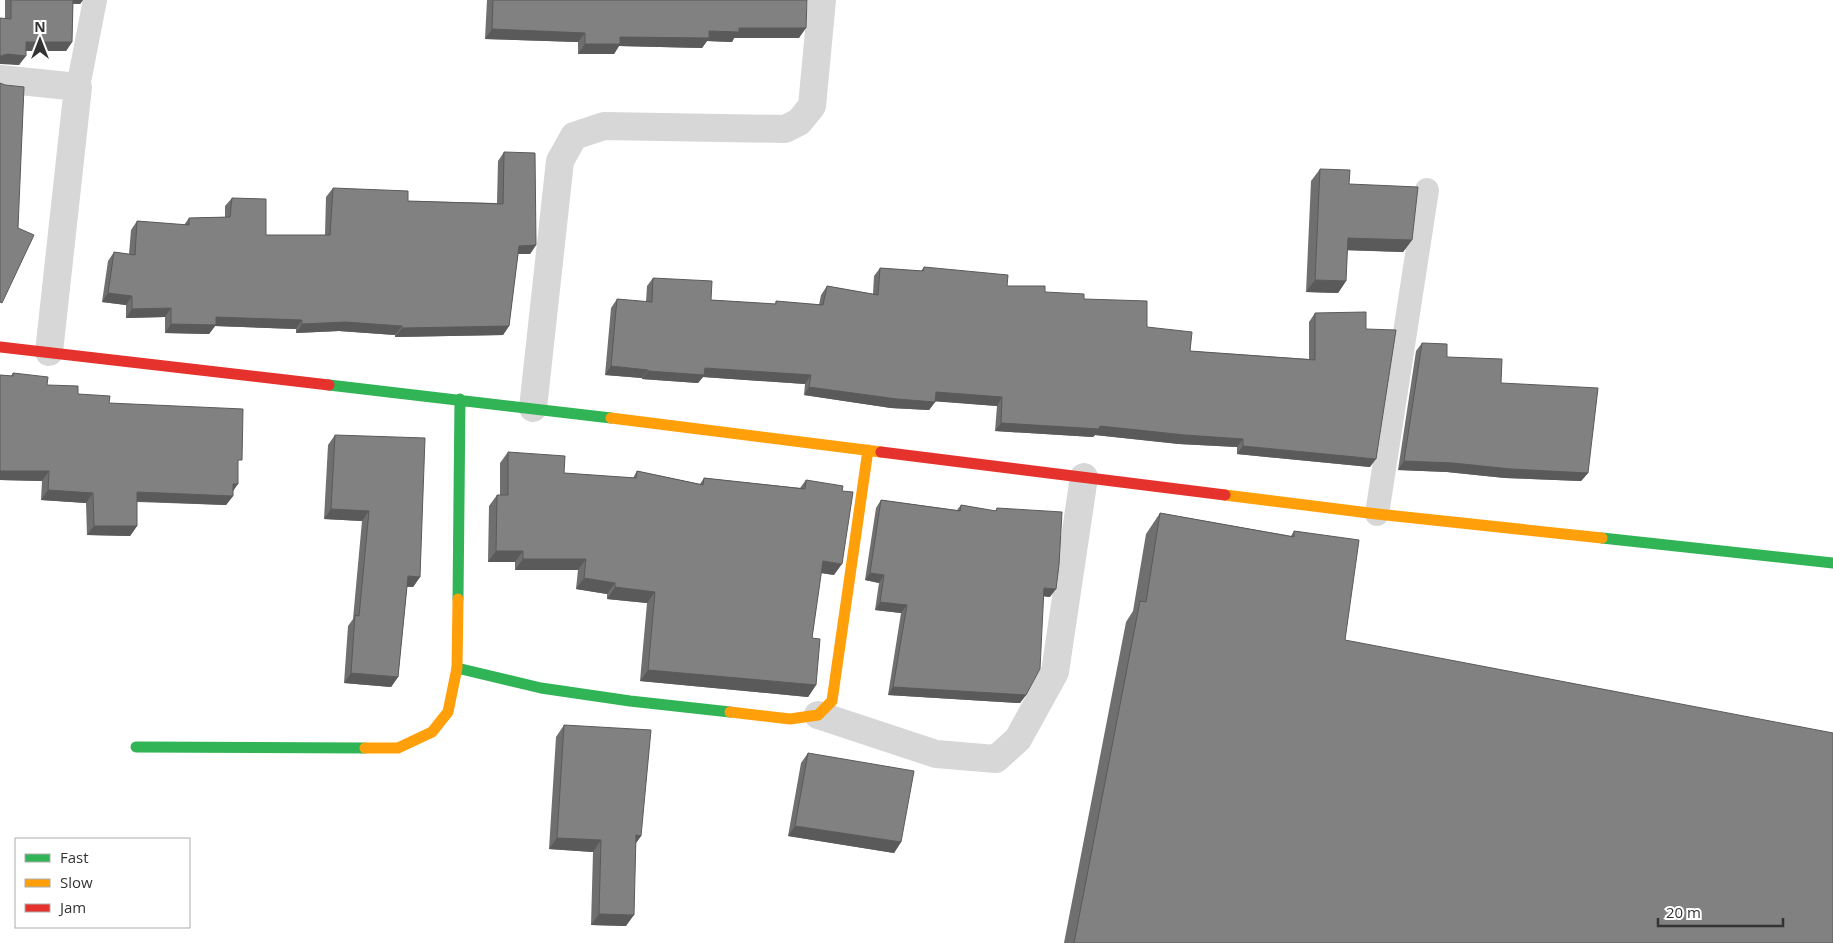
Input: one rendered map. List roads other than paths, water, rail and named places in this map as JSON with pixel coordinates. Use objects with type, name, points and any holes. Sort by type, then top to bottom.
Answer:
[{"type":"street","points":[[533,408],[560,161],[574,136],[604,126],[785,128],[799,122],[812,106],[822,0]]},
{"type":"street","points":[[0,79],[78,87],[49,352]]},
{"type":"street","points":[[0,347],[533,408],[1377,514],[1833,563]]},
{"type":"street","points":[[136,747],[398,748],[432,732],[448,712],[457,668],[460,400]]},
{"type":"street","points":[[818,715],[832,701],[868,450]]},
{"type":"street","points":[[457,668],[541,688],[630,701],[790,719],[818,715],[936,754],[996,759],[1018,739],[1056,672],[1084,477]]},
{"type":"lane","points":[[78,87],[95,0]]},
{"type":"lane","points":[[1377,514],[1427,190]]}]
